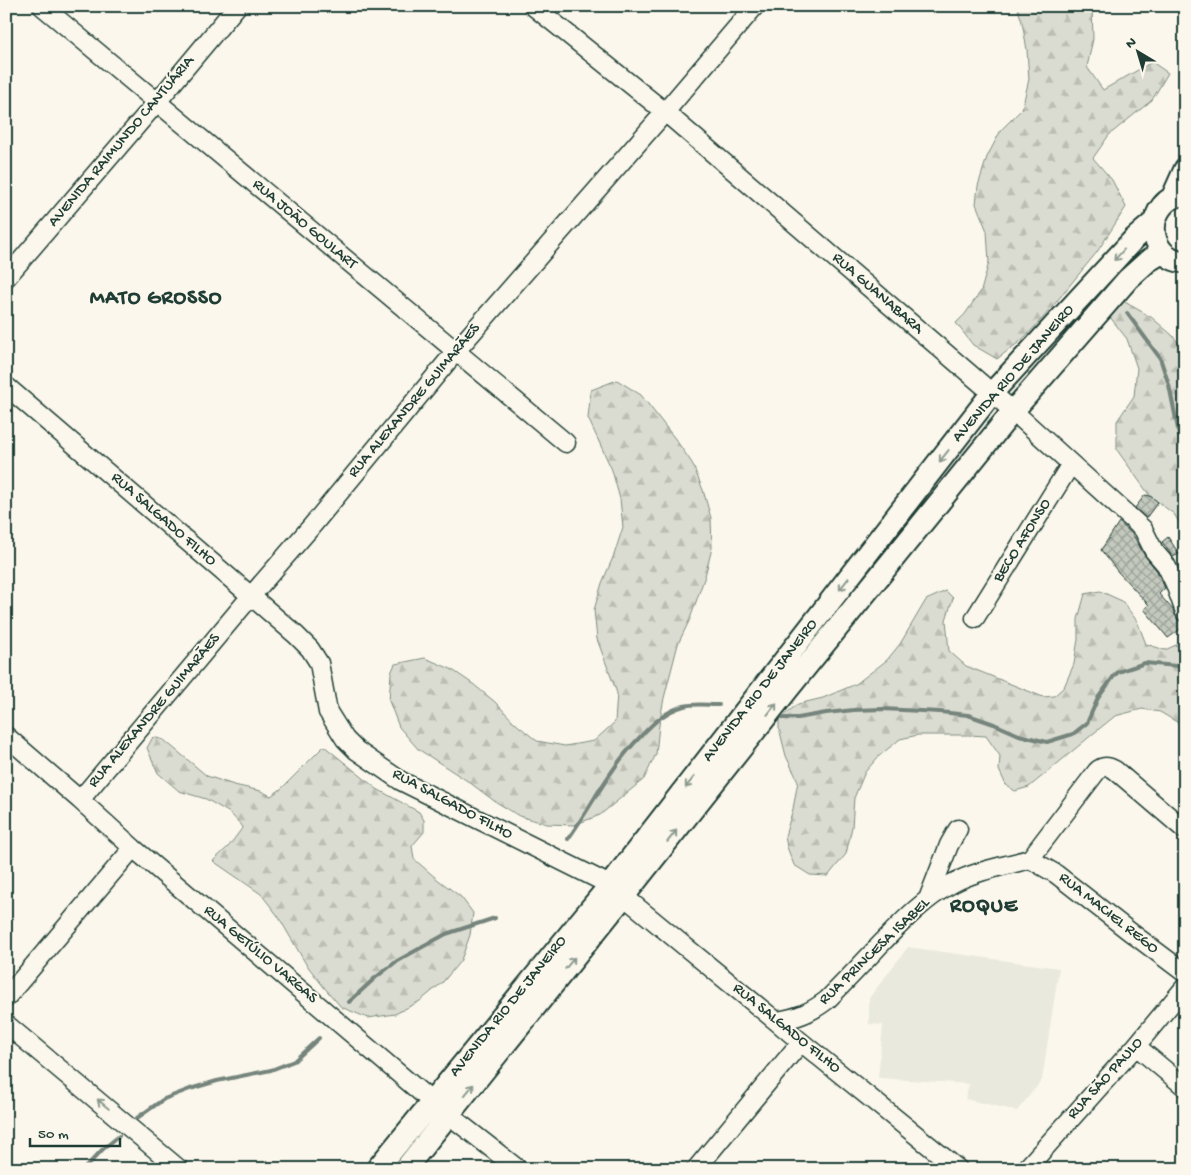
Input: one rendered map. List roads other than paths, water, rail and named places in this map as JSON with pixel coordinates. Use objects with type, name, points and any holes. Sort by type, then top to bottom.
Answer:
[{"type":"main road","points":[[1178,196],[1185,170]]},
{"type":"main road","name":"AVENIDA RIO DE JANEIRO","points":[[405,1169],[449,1116],[992,393],[1133,240],[1155,221],[1165,202],[1178,196]]},
{"type":"main road","points":[[1155,221],[1154,233],[1156,241],[1163,252],[1173,259],[1185,262]]},
{"type":"main road","name":"AVENIDA RIO DE JANEIRO","points":[[377,1169],[432,1101],[617,891],[788,689],[1013,411],[1128,279],[1148,261],[1163,252]]},
{"type":"street","name":"RUA JOÃO GOULART","points":[[42,6],[566,443]]},
{"type":"street","name":"AVENIDA RAIMUNDO CANTUÁRIA","points":[[6,278],[237,6]]},
{"type":"street","name":"RUA GUANABARA","points":[[533,6],[665,112],[1013,411],[1143,529],[1154,551],[1166,565],[1185,612]]},
{"type":"street","name":"RUA ALEXANDRE GUIMARÃES","points":[[80,800],[311,527],[456,351],[755,6]]},
{"type":"street","name":"RUA SALGADO FILHO","points":[[6,386],[310,649],[319,663],[328,712],[344,739],[356,750],[401,781],[617,891],[958,1169]]},
{"type":"street","name":"BECO AFONSO","points":[[975,618],[1071,464]]},
{"type":"street","name":"RUA GETÚLIO VARGAS","points":[[6,736],[133,848],[449,1116],[518,1169]]},
{"type":"street","points":[[1030,859],[1097,771],[1104,766],[1109,767],[1125,778],[1185,830]]},
{"type":"street","points":[[928,900],[949,845],[958,829]]},
{"type":"street","points":[[6,998],[133,848]]},
{"type":"street","name":"RUA PRINCESA ISABEL","points":[[776,1021],[803,1015],[827,1000],[910,915],[954,882],[994,868],[1030,859]]},
{"type":"street","name":"RUA MACIEL REGO","points":[[1030,859],[1056,874],[1185,973]]},
{"type":"street","name":"RUA SÃO PAULO","points":[[1026,1169],[1136,1046],[1185,987]]},
{"type":"street","points":[[6,1024],[179,1169]]},
{"type":"street","points":[[696,1169],[800,1042]]},
{"type":"street","points":[[1136,1046],[1185,1087]]},
{"type":"waterway","points":[[1127,313],[1160,358],[1169,385],[1185,463]]},
{"type":"waterway","points":[[776,718],[798,718],[854,710],[883,709],[940,712],[968,715],[1019,735],[1047,742],[1073,734],[1087,723],[1098,698],[1118,672],[1145,663],[1185,665]]},
{"type":"waterway","points":[[568,839],[620,760],[655,722],[671,711],[684,706],[697,704],[719,705]]},
{"type":"waterway","points":[[349,1002],[397,961],[446,934],[495,918]]},
{"type":"waterway","points":[[137,1118],[164,1099],[190,1089],[217,1081],[271,1070],[294,1061],[319,1038]]},
{"type":"waterway","points":[[84,1169],[119,1136]]},
{"type":"district","name":"MATO GROSSO","points":[[156,299]]},
{"type":"district","name":"ROQUE","points":[[984,907]]}]
